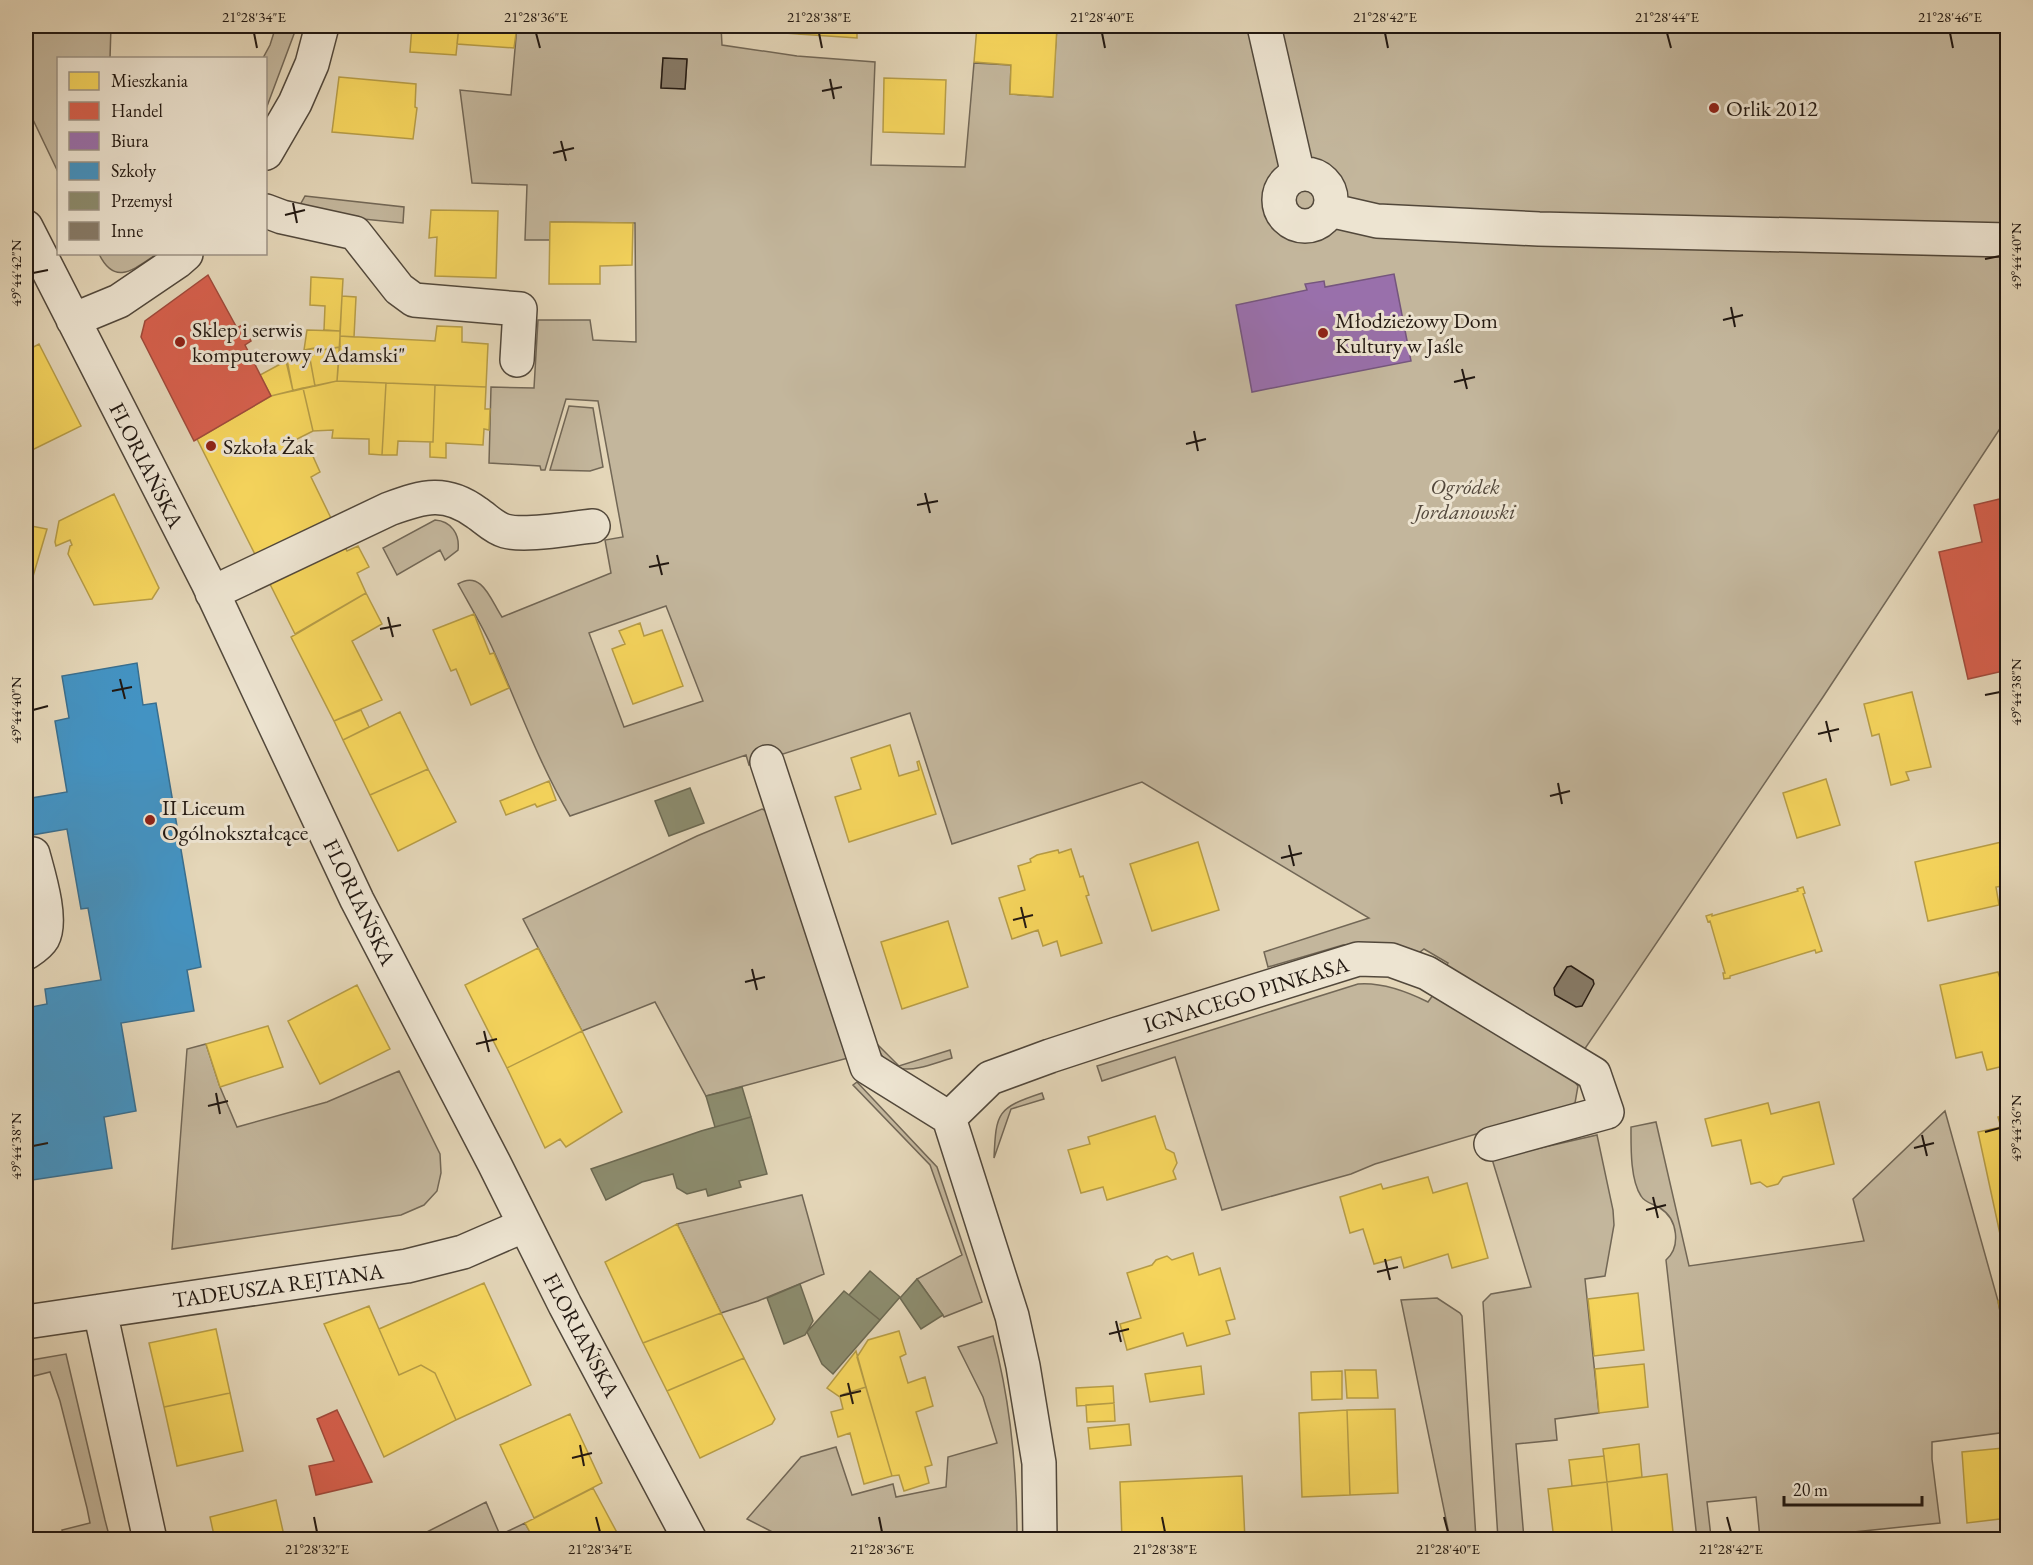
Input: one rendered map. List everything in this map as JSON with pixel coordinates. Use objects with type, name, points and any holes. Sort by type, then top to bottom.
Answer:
[{"type":"street","points":[[267,151],[295,103],[312,64],[322,26]]},
{"type":"street","points":[[1264,26],[1298,175]]},
{"type":"street","points":[[1298,175],[1314,176],[1327,186],[1330,194],[1329,210],[1319,222],[1311,226],[1293,224],[1286,219],[1278,202],[1283,185],[1298,175]]},
{"type":"street","points":[[1329,210],[1377,221],[1539,229],[2007,240]]},
{"type":"street","points":[[267,211],[282,217],[355,233],[399,290],[414,300],[520,309],[517,360]]},
{"type":"street","name":"FLORIAŃSKA","points":[[26,227],[212,593],[357,900],[491,1156],[565,1305],[690,1539]]},
{"type":"street","points":[[73,320],[119,301],[185,255]]},
{"type":"street","points":[[212,593],[389,509],[419,499],[444,497],[453,499],[463,503],[497,528],[514,532],[593,526]]},
{"type":"street","points":[[767,762],[867,1066],[949,1118],[1012,1316],[1023,1366],[1039,1463],[1040,1539]]},
{"type":"street","points":[[26,953],[44,937],[46,927],[45,905],[33,854]]},
{"type":"street","name":"IGNACEGO PINKASA","points":[[949,1118],[990,1078],[1050,1056],[1358,959],[1391,960],[1427,973],[1594,1074],[1607,1112],[1491,1144]]},
{"type":"street","name":"TADEUSZA REJTANA","points":[[26,1322],[407,1266],[463,1252],[525,1225]]},
{"type":"street","points":[[100,1311],[150,1539]]},
{"type":"green space","points":[[26,26],[111,26],[110,57],[57,57],[57,170],[26,105]]},
{"type":"green space","points":[[276,26],[297,26],[267,106],[267,57],[264,57]]},
{"type":"green space","name":"Ogródek Jordanowski","points":[[517,26],[649,33],[649,26],[721,26],[722,45],[797,56],[875,62],[871,165],[965,167],[974,63],[1011,65],[1010,94],[1052,97],[1057,26],[2007,26],[2007,418],[1823,697],[1584,1050],[1444,969],[1448,963],[1424,949],[1415,956],[1359,944],[1343,945],[1268,967],[1264,952],[1369,918],[1142,782],[952,844],[910,713],[749,765],[746,755],[570,816],[538,753],[491,645],[458,584],[466,580],[480,584],[502,617],[611,573],[605,540],[623,537],[598,401],[566,399],[545,470],[541,470],[540,466],[489,463],[491,387],[534,388],[538,320],[590,320],[593,340],[636,342],[635,223],[551,222],[550,240],[525,240],[527,185],[472,183],[460,90],[511,95]],"holes":[[[663,58],[687,60],[685,89],[661,87]],[[666,606],[703,701],[624,727],[589,633]]]},
{"type":"green space","points":[[305,196],[404,207],[403,223],[363,219],[300,205]]},
{"type":"green space","points":[[100,255],[155,255],[125,272],[112,270]]},
{"type":"green space","points":[[569,406],[593,408],[603,467],[590,471],[550,470]]},
{"type":"green space","points":[[435,520],[446,523],[453,529],[458,539],[458,550],[445,560],[440,550],[397,575],[383,548]]},
{"type":"green space","points":[[762,809],[768,812],[848,1058],[706,1096],[655,1002],[582,1031],[523,919],[697,836]]},
{"type":"green space","points":[[1358,984],[1376,984],[1394,988],[1428,1002],[1433,995],[1571,1077],[1578,1086],[1575,1103],[1375,1164],[1351,1174],[1222,1210],[1175,1057],[1102,1081],[1097,1066]]},
{"type":"green space","points":[[874,1041],[899,1066],[950,1050],[952,1058],[917,1068],[897,1067],[889,1063],[881,1054]]},
{"type":"green space","points":[[206,1044],[220,1087],[237,1127],[327,1102],[399,1071],[440,1154],[441,1173],[437,1191],[424,1205],[401,1215],[172,1249],[187,1049]]},
{"type":"green space","points":[[857,1082],[937,1167],[982,1302],[944,1317],[917,1279],[962,1255],[930,1165],[853,1085]]},
{"type":"green space","points":[[1042,1093],[1044,1099],[1011,1109],[994,1158],[996,1131],[1002,1114],[1016,1103]]},
{"type":"green space","points":[[1945,1111],[1998,1301],[2007,1347],[2007,1432],[1932,1442],[1940,1523],[1786,1539],[1760,1539],[1756,1497],[1707,1502],[1711,1537],[1697,1539],[1666,1260],[1674,1248],[1674,1226],[1666,1213],[1645,1200],[1637,1189],[1632,1162],[1631,1127],[1656,1122],[1689,1266],[1864,1241],[1853,1199]]},
{"type":"green space","points":[[1597,1135],[1613,1210],[1614,1225],[1605,1276],[1585,1279],[1599,1413],[1555,1419],[1557,1440],[1516,1444],[1524,1539],[1498,1539],[1483,1302],[1491,1294],[1531,1287],[1492,1159]]},
{"type":"green space","points":[[802,1195],[824,1274],[758,1301],[721,1313],[677,1224]]},
{"type":"green space","points":[[1437,1298],[1462,1316],[1476,1539],[1450,1539],[1401,1300]]},
{"type":"green space","points":[[993,1336],[1009,1411],[1016,1488],[1017,1539],[786,1539],[747,1519],[801,1457],[836,1447],[852,1495],[893,1484],[896,1497],[946,1487],[948,1457],[997,1443],[983,1397],[958,1347]]},
{"type":"green space","points":[[66,1354],[110,1539],[64,1539],[62,1530],[90,1523],[87,1508],[60,1401],[50,1372],[26,1378],[26,1361]]},
{"type":"green space","points":[[486,1502],[500,1535],[525,1523],[534,1539],[413,1539]]},
{"type":"building: Mieszkania","points":[[412,26],[459,26],[456,55],[410,52]]},
{"type":"building: Mieszkania","points":[[459,26],[517,26],[514,48],[457,44]]},
{"type":"building: Mieszkania","points":[[536,26],[649,26],[649,33]]},
{"type":"building: Mieszkania","points":[[739,26],[798,26],[798,34],[738,30]]},
{"type":"building: Mieszkania","points":[[798,26],[857,26],[857,38],[798,34]]},
{"type":"building: Mieszkania","points":[[977,26],[1057,26],[1053,97],[1010,94],[1011,65],[974,62]]},
{"type":"building: Mieszkania","points":[[339,77],[416,84],[415,107],[417,108],[413,139],[332,132]]},
{"type":"building: Mieszkania","points":[[884,78],[946,80],[944,134],[883,132]]},
{"type":"building: Mieszkania","points":[[431,210],[498,211],[496,278],[435,276],[437,237],[429,238]]},
{"type":"building: Mieszkania","points":[[550,222],[633,223],[632,265],[600,266],[600,284],[549,284]]},
{"type":"building: Mieszkania","points":[[311,277],[343,279],[340,331],[324,330],[325,306],[310,305]]},
{"type":"building: Mieszkania","points":[[342,296],[356,297],[354,337],[340,336]]},
{"type":"building: Mieszkania","points":[[437,326],[462,327],[462,342],[488,344],[486,387],[337,381],[340,336],[435,341]]},
{"type":"building: Mieszkania","points":[[307,330],[340,331],[340,347],[315,351],[315,348],[304,350]]},
{"type":"building: Mieszkania","points":[[39,344],[81,426],[26,453],[26,351]]},
{"type":"building: Mieszkania","points":[[340,347],[337,381],[315,386],[310,359],[315,351]]},
{"type":"building: Mieszkania","points":[[315,348],[310,359],[315,386],[293,391],[286,355]]},
{"type":"building: Mieszkania","points":[[286,361],[293,391],[271,396],[260,375]]},
{"type":"building: Mieszkania","points":[[337,381],[386,383],[382,455],[369,454],[369,439],[332,438],[333,430],[313,431],[303,388]]},
{"type":"building: Mieszkania","points":[[386,383],[435,385],[433,442],[398,441],[397,455],[382,455]]},
{"type":"building: Mieszkania","points":[[435,385],[486,387],[485,409],[490,409],[489,430],[484,429],[483,445],[446,443],[446,458],[430,457],[430,442],[433,442]]},
{"type":"building: Mieszkania","points":[[303,388],[313,431],[293,441],[301,456],[311,452],[320,472],[311,477],[347,551],[358,546],[369,567],[357,573],[366,593],[295,634],[197,439],[271,396]]},
{"type":"building: Mieszkania","points":[[114,494],[159,588],[152,599],[94,605],[68,554],[72,545],[70,540],[56,546],[55,542],[59,521]]},
{"type":"building: Mieszkania","points":[[26,525],[47,529],[26,600]]},
{"type":"building: Mieszkania","points":[[366,593],[382,624],[352,641],[382,700],[334,721],[291,637]]},
{"type":"building: Mieszkania","points":[[474,614],[490,654],[494,653],[509,688],[471,705],[456,669],[451,671],[433,630]]},
{"type":"building: Mieszkania","points":[[640,623],[644,636],[662,630],[683,686],[633,704],[612,649],[625,644],[619,631]]},
{"type":"building: Mieszkania","points":[[1912,692],[1931,767],[1906,772],[1909,780],[1891,785],[1879,734],[1872,736],[1864,704]]},
{"type":"building: Mieszkania","points":[[361,710],[369,727],[343,740],[334,721]]},
{"type":"building: Mieszkania","points":[[400,712],[428,769],[370,795],[343,740]]},
{"type":"building: Mieszkania","points":[[890,745],[899,776],[919,770],[917,762],[919,761],[936,814],[849,842],[835,797],[861,789],[851,758]]},
{"type":"building: Mieszkania","points":[[428,769],[456,822],[398,851],[370,795]]},
{"type":"building: Mieszkania","points":[[1826,779],[1840,825],[1797,838],[1783,793]]},
{"type":"building: Mieszkania","points":[[549,781],[556,800],[537,807],[535,804],[506,815],[500,801]]},
{"type":"building: Mieszkania","points":[[2006,841],[2008,885],[1996,887],[1999,905],[1928,921],[1915,862]]},
{"type":"building: Mieszkania","points":[[1198,842],[1219,910],[1152,931],[1130,864]]},
{"type":"building: Mieszkania","points":[[1071,849],[1080,877],[1083,876],[1089,895],[1086,896],[1102,943],[1061,956],[1057,941],[1043,946],[1038,930],[1012,939],[999,898],[1025,890],[1018,866],[1031,862],[1030,859],[1037,855],[1058,850],[1059,853]]},
{"type":"building: Mieszkania","points":[[1803,887],[1805,893],[1803,894],[1822,951],[1816,953],[1815,950],[1724,979],[1723,973],[1725,973],[1710,921],[1708,922],[1706,916],[1798,891],[1797,889]]},
{"type":"building: Mieszkania","points":[[948,921],[968,987],[902,1009],[881,942]]},
{"type":"building: Mieszkania","points":[[538,948],[582,1031],[507,1068],[465,985]]},
{"type":"building: Mieszkania","points":[[1998,972],[2008,1004],[2008,1065],[1987,1070],[1982,1052],[1956,1058],[1940,985]]},
{"type":"building: Mieszkania","points":[[357,985],[390,1049],[320,1084],[288,1021]]},
{"type":"building: Mieszkania","points":[[268,1026],[283,1067],[220,1087],[206,1044]]},
{"type":"building: Mieszkania","points":[[582,1031],[622,1112],[566,1147],[560,1139],[545,1148],[507,1068]]},
{"type":"building: Mieszkania","points":[[1819,1102],[1834,1164],[1783,1177],[1778,1184],[1767,1187],[1760,1182],[1751,1184],[1741,1140],[1712,1146],[1705,1119],[1768,1103],[1771,1114]]},
{"type":"building: Mieszkania","points":[[2008,1115],[2008,1232],[2000,1234],[1978,1132],[2001,1127],[1998,1117]]},
{"type":"building: Mieszkania","points":[[1155,1116],[1166,1149],[1174,1153],[1177,1163],[1173,1171],[1176,1179],[1107,1200],[1103,1187],[1081,1193],[1068,1150],[1090,1144],[1088,1137]]},
{"type":"building: Mieszkania","points":[[1428,1177],[1433,1193],[1467,1183],[1488,1258],[1452,1268],[1448,1254],[1404,1268],[1401,1257],[1374,1264],[1363,1229],[1350,1233],[1340,1197],[1381,1184],[1383,1189]]},
{"type":"building: Mieszkania","points":[[677,1224],[721,1313],[643,1343],[605,1262]]},
{"type":"building: Mieszkania","points":[[1193,1253],[1199,1275],[1220,1268],[1235,1319],[1226,1321],[1230,1334],[1187,1346],[1183,1333],[1127,1350],[1120,1324],[1141,1318],[1127,1273],[1152,1265],[1156,1260],[1167,1256],[1172,1260]]},
{"type":"building: Mieszkania","points":[[484,1283],[531,1385],[456,1420],[435,1373],[421,1365],[399,1375],[379,1329]]},
{"type":"building: Mieszkania","points":[[1638,1293],[1644,1350],[1594,1356],[1588,1299]]},
{"type":"building: Mieszkania","points":[[2008,1299],[2008,1347],[1998,1301]]},
{"type":"building: Mieszkania","points":[[369,1306],[399,1375],[421,1365],[435,1373],[456,1420],[384,1457],[324,1324]]},
{"type":"building: Mieszkania","points":[[721,1313],[744,1358],[667,1391],[643,1343]]},
{"type":"building: Mieszkania","points":[[216,1329],[230,1393],[164,1407],[149,1343]]},
{"type":"building: Mieszkania","points":[[899,1331],[906,1354],[900,1357],[908,1383],[925,1377],[933,1406],[916,1412],[932,1465],[925,1467],[929,1483],[904,1491],[899,1475],[892,1476],[857,1357],[868,1340]]},
{"type":"building: Mieszkania","points":[[856,1351],[866,1387],[840,1397],[827,1388]]},
{"type":"building: Mieszkania","points":[[744,1358],[775,1419],[772,1424],[700,1458],[667,1391]]},
{"type":"building: Mieszkania","points":[[1644,1364],[1648,1407],[1599,1413],[1595,1369]]},
{"type":"building: Mieszkania","points":[[1201,1366],[1204,1394],[1150,1402],[1145,1374]]},
{"type":"building: Mieszkania","points":[[1345,1370],[1376,1370],[1378,1398],[1347,1398]]},
{"type":"building: Mieszkania","points":[[1342,1371],[1342,1399],[1312,1400],[1311,1372]]},
{"type":"building: Mieszkania","points":[[1113,1386],[1114,1403],[1077,1406],[1076,1388]]},
{"type":"building: Mieszkania","points":[[866,1387],[892,1476],[864,1484],[850,1433],[838,1437],[831,1412],[843,1409],[840,1397],[844,1394]]},
{"type":"building: Mieszkania","points":[[230,1393],[243,1451],[177,1466],[164,1407]]},
{"type":"building: Mieszkania","points":[[1114,1403],[1115,1421],[1087,1422],[1086,1405]]},
{"type":"building: Mieszkania","points":[[1395,1409],[1398,1493],[1350,1495],[1347,1410]]},
{"type":"building: Mieszkania","points":[[1347,1410],[1350,1495],[1302,1497],[1299,1413]]},
{"type":"building: Mieszkania","points":[[570,1414],[602,1483],[534,1518],[500,1445]]},
{"type":"building: Mieszkania","points":[[1129,1424],[1131,1445],[1090,1449],[1088,1428]]},
{"type":"building: Mieszkania","points":[[1639,1444],[1642,1477],[1607,1482],[1603,1449]]},
{"type":"building: Mieszkania","points":[[2003,1448],[2004,1461],[2008,1461],[2008,1518],[1967,1523],[1962,1452]]},
{"type":"building: Mieszkania","points":[[1604,1456],[1607,1482],[1572,1486],[1569,1460]]},
{"type":"building: Mieszkania","points":[[1667,1474],[1673,1532],[1613,1540],[1607,1482]]},
{"type":"building: Mieszkania","points":[[1242,1476],[1245,1540],[1122,1540],[1120,1482]]},
{"type":"building: Mieszkania","points":[[1607,1482],[1613,1540],[1582,1540],[1582,1537],[1554,1540],[1548,1489]]},
{"type":"building: Mieszkania","points":[[593,1488],[621,1540],[534,1540],[525,1523]]},
{"type":"building: Mieszkania","points":[[276,1500],[285,1540],[215,1540],[210,1517]]},
{"type":"building: Handel","points":[[208,275],[237,328],[242,325],[251,341],[245,345],[271,396],[194,441],[141,337],[145,321]]},
{"type":"building: Handel","points":[[2008,497],[2008,670],[1968,679],[1939,552],[1982,542],[1974,505]]},
{"type":"building: Handel","points":[[337,1410],[372,1482],[316,1495],[309,1466],[334,1461],[317,1419]]},
{"type":"building: Biura","name":"Młodzieżowy Dom Kultury w Jaśle","points":[[1394,274],[1411,361],[1252,392],[1236,305],[1307,290],[1305,284],[1324,281],[1325,287]]},
{"type":"building: Szkoły","points":[[137,663],[143,705],[156,703],[201,967],[187,970],[194,1011],[121,1023],[136,1111],[104,1117],[112,1168],[26,1181],[26,1008],[47,1004],[45,989],[101,980],[88,908],[81,909],[67,829],[26,836],[26,799],[67,792],[55,721],[69,718],[62,676]]},
{"type":"building: Przemysł","points":[[690,788],[704,823],[669,836],[655,801]]},
{"type":"building: Przemysł","points":[[742,1087],[751,1117],[715,1127],[706,1096]]},
{"type":"building: Przemysł","points":[[751,1117],[767,1174],[739,1181],[741,1187],[708,1196],[706,1189],[687,1194],[677,1188],[673,1174],[642,1182],[606,1200],[591,1169],[701,1131]]},
{"type":"building: Przemysł","points":[[870,1271],[900,1297],[880,1320],[849,1295]]},
{"type":"building: Przemysł","points":[[917,1279],[943,1315],[921,1329],[900,1298]]},
{"type":"building: Przemysł","points":[[800,1284],[813,1321],[805,1335],[784,1344],[767,1298]]},
{"type":"building: Przemysł","points":[[844,1291],[880,1320],[833,1374],[822,1364],[807,1332]]},
{"type":"building: Inne","points":[[663,58],[687,59],[685,89],[661,88]]},
{"type":"building: Inne","points":[[1571,966],[1593,980],[1594,984],[1582,1006],[1576,1007],[1555,995],[1554,988],[1567,967]]},
{"type":"place","name":"Orlik 2012","points":[[1714,108]]},
{"type":"place","name":"Młodzieżowy Dom Kultury w Jaśle","points":[[1323,333]]},
{"type":"place","name":"Sklep i serwis komputerowy \"Adamski\"","points":[[180,342]]},
{"type":"place","name":"Szkoła Żak","points":[[211,446]]},
{"type":"place","name":"II Liceum Ogólnokształcące","points":[[150,820]]}]
